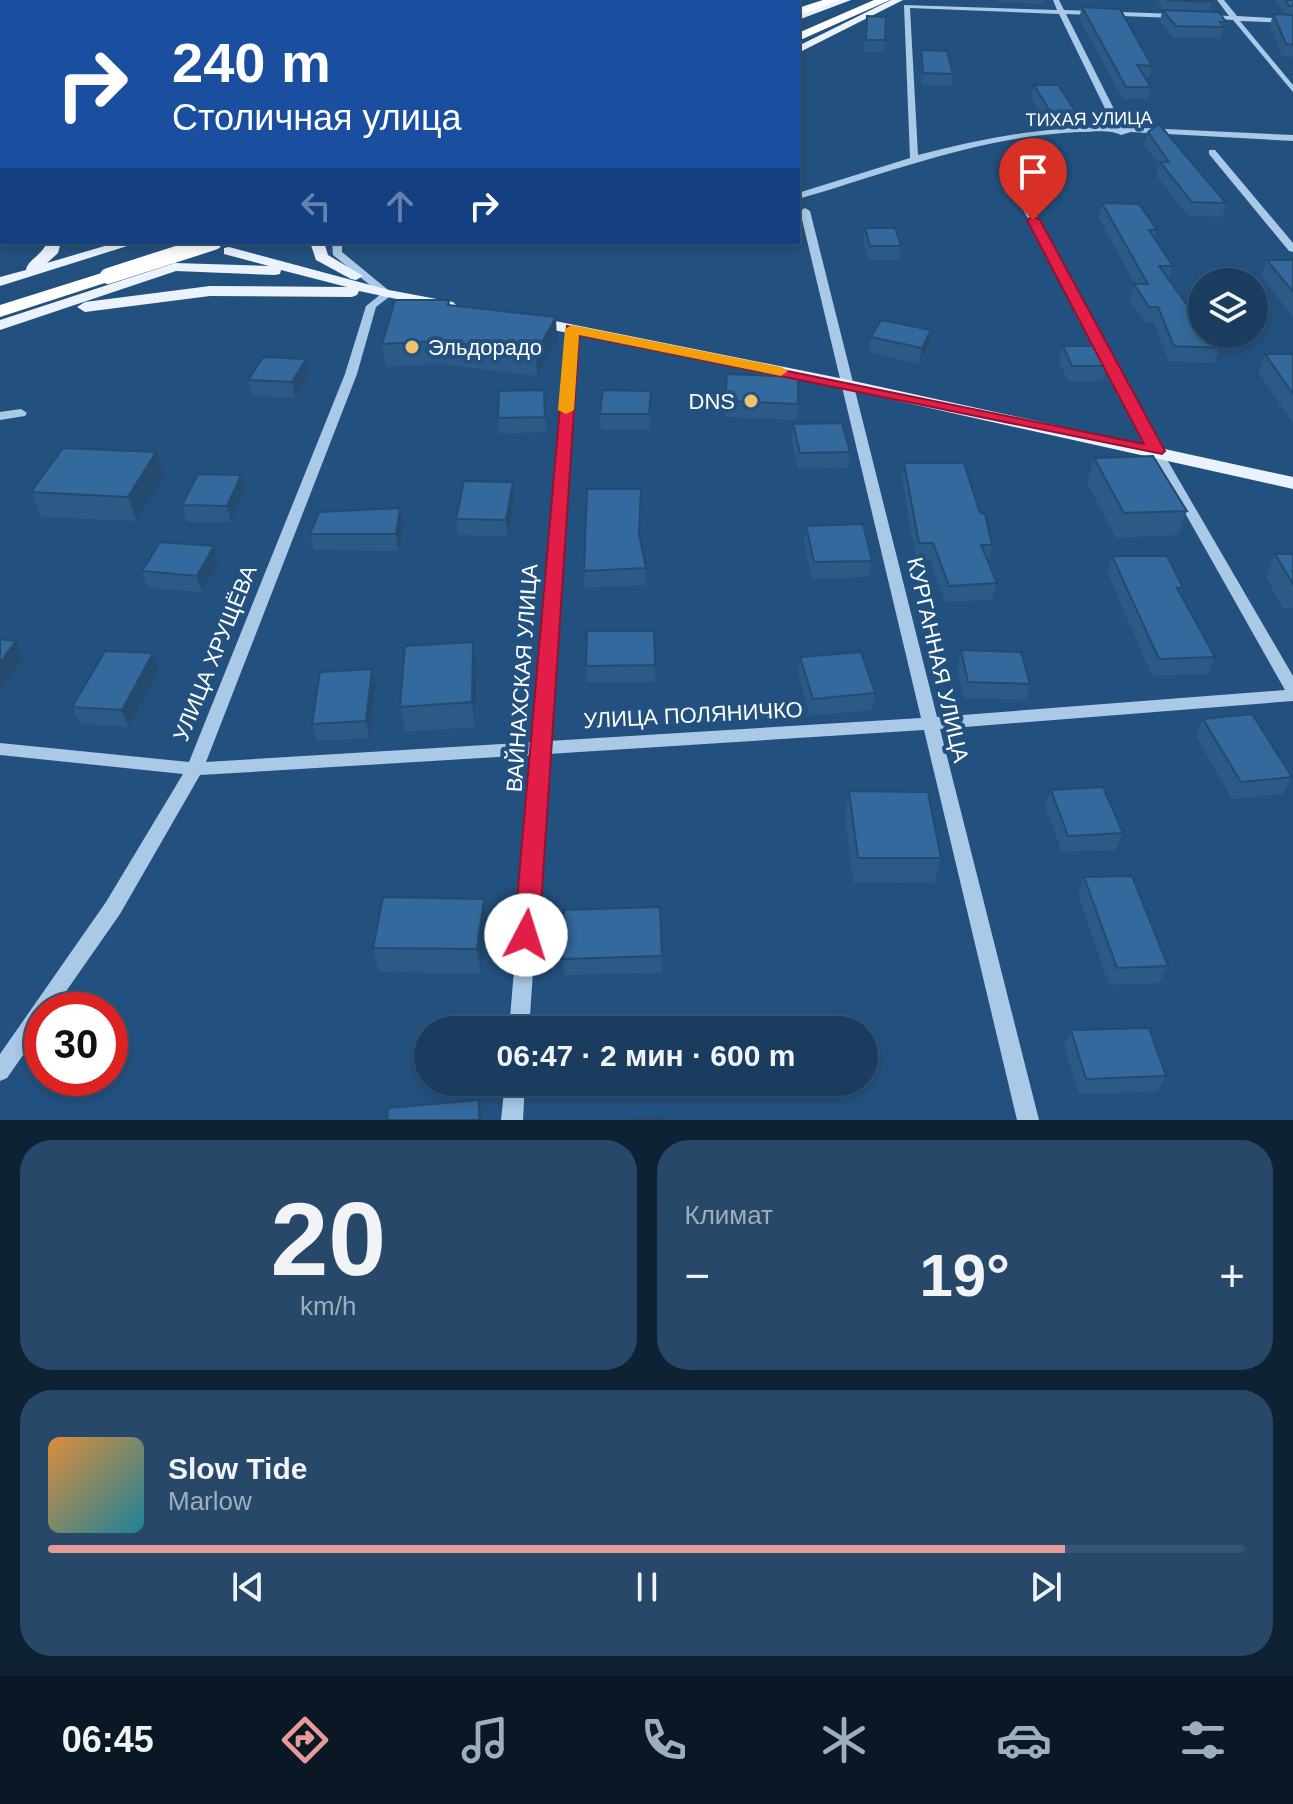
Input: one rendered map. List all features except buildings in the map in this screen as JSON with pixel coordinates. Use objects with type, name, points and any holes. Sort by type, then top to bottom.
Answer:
[{"type":"highway","points":[[800,13],[834,0]]},
{"type":"highway","points":[[800,25],[858,0]]},
{"type":"highway","points":[[800,36],[884,0]]},
{"type":"highway","points":[[0,311],[161,244]]},
{"type":"highway","points":[[2,285],[102,270],[227,245]]},
{"type":"main road","points":[[800,13],[846,0]]},
{"type":"main road","points":[[800,49],[902,3]]},
{"type":"main road","points":[[2,285],[38,265],[51,253],[53,244]]},
{"type":"main road","points":[[2,285],[130,244]]},
{"type":"main road","points":[[136,244],[135,254],[142,261],[175,267],[270,271],[359,286]]},
{"type":"main road","points":[[318,244],[321,257],[388,294]]},
{"type":"main road","points":[[0,325],[175,267],[206,262],[227,245],[388,294],[464,309]]},
{"type":"main road","points":[[28,315],[210,291],[388,294]]},
{"type":"main road","points":[[510,318],[849,385],[1293,483]]},
{"type":"street","points":[[1056,0],[1121,132]]},
{"type":"street","points":[[1220,0],[1293,90]]},
{"type":"street","points":[[914,159],[902,3],[1187,16]]},
{"type":"street","points":[[1202,17],[1293,21]]},
{"type":"street","name":"ТИХАЯ УЛИЦА","points":[[802,204],[914,159],[1036,133],[1121,132],[1293,138]]},
{"type":"street","points":[[1212,152],[1293,249]]},
{"type":"street","points":[[1020,194],[1156,451],[1293,692]]},
{"type":"street","name":"КУРГАННАЯ УЛИЦА","points":[[802,204],[1028,1120]]},
{"type":"street","points":[[337,244],[337,253],[388,294]]},
{"type":"street","name":"УЛИЦА ХРУЩЁВА","points":[[55,992],[113,908],[195,769],[351,374],[371,306],[388,294]]},
{"type":"street","name":"ВАЙНАХСКАЯ УЛИЦА","points":[[520,1016],[572,329]]},
{"type":"street","points":[[0,416],[21,413]]},
{"type":"street","name":"УЛИЦА ПОЛЯНИЧКО","points":[[0,749],[195,769],[542,745],[930,724],[1293,692]]},
{"type":"street","name":"УЛИЦА ХРУЩЁВА","points":[[0,1071],[24,1036]]},
{"type":"street","points":[[512,1120],[514,1096]]},
{"type":"slow traffic","points":[[566,410],[572,329],[781,371]]},
{"type":"place","name":"Эльдорадо","points":[[412,347]]},
{"type":"place","name":"DNS","points":[[751,401]]},
{"type":"route","points":[[526,935],[572,329],[1156,451],[1033,220]]}]
